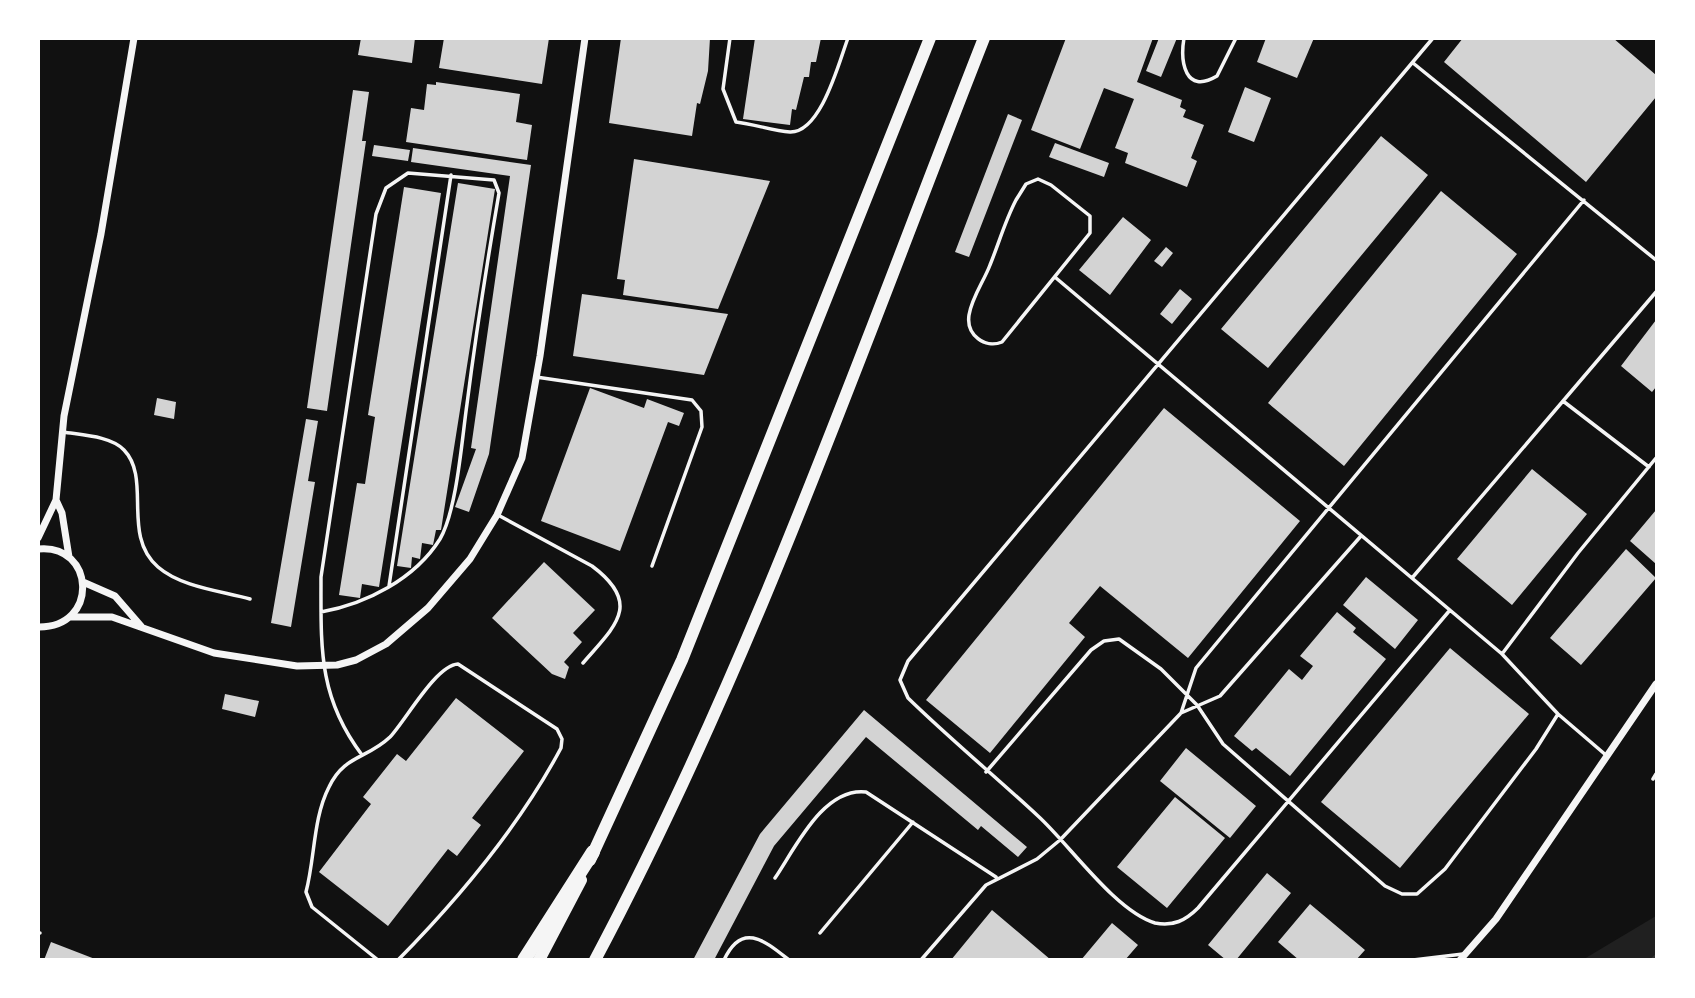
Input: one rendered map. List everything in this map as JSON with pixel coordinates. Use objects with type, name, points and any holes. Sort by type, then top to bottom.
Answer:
[{"type":"highway","points":[[539,960],[577,890],[682,660],[930,38]]},
{"type":"highway","points":[[595,960],[673,805],[741,655],[903,251],[984,38]]},
{"type":"highway","points":[[524,960],[593,852]]},
{"type":"street","points":[[38,538],[56,500],[61,432],[118,147],[134,38]]},
{"type":"street","points":[[70,617],[112,617],[214,653],[297,666],[356,660],[386,644],[428,608],[470,559],[498,515],[522,458],[585,38]]},
{"type":"street","points":[[38,626],[50,627],[70,617],[78,607],[83,582],[81,573],[69,557],[62,513],[56,500]]},
{"type":"street","points":[[38,549],[52,549],[69,557]]},
{"type":"street","points":[[83,582],[115,596],[142,626]]},
{"type":"street","points":[[1463,957],[1496,919],[1657,684]]},
{"type":"lane","points":[[730,38],[723,89],[736,122],[792,132],[804,128],[817,117],[848,38]]},
{"type":"lane","points":[[1184,38],[1183,68],[1191,78],[1207,81],[1217,76],[1236,38]]},
{"type":"lane","points":[[1433,38],[901,672],[901,688],[908,698],[986,772],[1040,817],[1080,864],[1139,915],[1155,923],[1180,922],[1198,908],[1450,610]]},
{"type":"lane","points":[[1413,62],[1657,260]]},
{"type":"lane","points":[[321,612],[373,596],[389,586],[419,562],[439,540],[445,528],[460,456],[499,193],[498,186],[487,178],[408,173],[391,182],[382,195],[373,233],[325,537],[321,612],[325,665],[334,711],[362,755]]},
{"type":"lane","points":[[389,586],[451,175]]},
{"type":"lane","points":[[1038,179],[1051,185],[1090,216],[1090,233],[1056,278],[1002,342],[993,346],[973,334],[969,316],[973,303],[1006,219],[1031,180],[1038,179]]},
{"type":"lane","points":[[1181,713],[1196,668],[1584,200]]},
{"type":"lane","points":[[1056,278],[1502,654],[1558,713],[1608,757]]},
{"type":"lane","points":[[1412,578],[1657,292]]},
{"type":"lane","points":[[536,377],[692,400],[701,411],[702,427],[653,566]]},
{"type":"lane","points":[[1563,401],[1649,467]]},
{"type":"lane","points":[[61,432],[108,440],[124,449],[134,466],[142,546],[158,567],[187,582],[250,598]]},
{"type":"lane","points":[[1502,654],[1578,553],[1657,458]]},
{"type":"lane","points":[[498,515],[574,554],[606,576],[618,592],[621,609],[618,622],[583,663]]},
{"type":"lane","points":[[921,960],[976,895],[996,877],[1037,859],[1060,840],[1181,713],[1220,696],[1361,536]]},
{"type":"lane","points":[[986,772],[1091,650],[1104,641],[1119,639],[1128,642],[1161,669],[1197,705],[1223,744],[1385,887],[1402,894],[1417,894],[1445,869],[1536,749],[1558,713]]},
{"type":"lane","points":[[378,960],[312,907],[306,892],[324,798],[342,765],[389,738],[439,673],[451,664],[466,667],[557,729],[562,740],[556,757],[521,811],[445,910],[398,960]]},
{"type":"lane","points":[[1653,779],[1657,774]]},
{"type":"lane","points":[[775,878],[820,814],[848,792],[866,792],[996,877]]},
{"type":"lane","points":[[820,933],[913,821]]},
{"type":"lane","points":[[724,960],[736,942],[747,937],[761,939],[789,960]]},
{"type":"lane","points":[[1413,960],[1463,957]]},
{"type":"shaded area","points":[[1656,916],[1656,959],[1584,959]]},
{"type":"building","points":[[361,38],[415,38],[412,63],[358,55]]},
{"type":"building","points":[[444,38],[549,38],[542,84],[439,68]]},
{"type":"building","points":[[621,38],[710,38],[708,71],[700,104],[697,103],[692,136],[609,123]]},
{"type":"building","points":[[755,38],[821,38],[816,62],[811,62],[809,77],[804,77],[796,110],[792,109],[790,125],[743,119]]},
{"type":"building","points":[[1066,38],[1153,38],[1137,82],[1182,100],[1180,107],[1186,110],[1183,117],[1204,125],[1191,158],[1197,161],[1187,187],[1125,163],[1128,153],[1115,148],[1134,99],[1104,88],[1080,149],[1031,130]]},
{"type":"building","points":[[1159,38],[1177,38],[1161,77],[1146,71]]},
{"type":"building","points":[[1266,38],[1314,38],[1297,78],[1257,62]]},
{"type":"building","points":[[1463,38],[1613,38],[1656,75],[1656,97],[1586,182],[1444,62]]},
{"type":"building","points":[[436,82],[520,94],[516,122],[532,125],[527,160],[406,142],[411,108],[424,110],[427,84],[436,85]]},
{"type":"building","points":[[1245,87],[1271,98],[1254,142],[1228,132]]},
{"type":"building","points":[[353,90],[369,92],[362,141],[366,141],[327,411],[307,408]]},
{"type":"building","points":[[1008,114],[1022,120],[969,257],[955,252]]},
{"type":"building","points":[[1381,136],[1428,175],[1268,368],[1221,329]]},
{"type":"building","points":[[1055,143],[1109,163],[1104,177],[1049,157]]},
{"type":"building","points":[[374,145],[410,150],[408,161],[372,156]]},
{"type":"building","points":[[413,148],[531,165],[489,454],[469,512],[455,507],[476,449],[471,448],[510,176],[411,162]]},
{"type":"building","points":[[634,159],[770,181],[718,309],[623,295],[625,280],[617,279]]},
{"type":"building","points":[[458,183],[495,189],[441,530],[436,530],[433,545],[422,543],[420,559],[412,557],[411,568],[397,566]]},
{"type":"building","points":[[404,187],[441,193],[379,587],[362,584],[360,598],[339,595],[357,483],[365,484],[375,417],[368,415]]},
{"type":"building","points":[[1441,191],[1517,254],[1344,466],[1268,403]]},
{"type":"building","points":[[1123,217],[1151,240],[1110,295],[1079,270]]},
{"type":"building","points":[[1166,247],[1173,253],[1162,267],[1154,261]]},
{"type":"building","points":[[1180,289],[1192,299],[1172,324],[1160,314]]},
{"type":"building","points":[[582,294],[728,314],[704,375],[573,356]]},
{"type":"building","points":[[1656,320],[1656,387],[1652,392],[1621,366]]},
{"type":"building","points":[[590,388],[644,408],[647,399],[684,413],[679,426],[668,422],[620,551],[541,521]]},
{"type":"building","points":[[157,398],[176,402],[174,419],[154,415]]},
{"type":"building","points":[[1164,408],[1300,521],[1188,658],[1100,586],[1069,623],[1085,637],[990,753],[926,700]]},
{"type":"building","points":[[306,419],[318,421],[308,481],[315,482],[291,627],[271,623]]},
{"type":"building","points":[[1532,469],[1587,514],[1512,605],[1457,559]]},
{"type":"building","points":[[1656,510],[1656,564],[1630,541]]},
{"type":"building","points":[[1626,549],[1656,578],[1581,665],[1550,638]]},
{"type":"building","points":[[544,562],[595,610],[573,633],[582,642],[564,662],[569,667],[565,679],[552,674],[492,618]]},
{"type":"building","points":[[1366,577],[1418,620],[1395,649],[1343,605]]},
{"type":"building","points":[[1337,612],[1356,628],[1353,632],[1386,659],[1290,776],[1256,748],[1252,751],[1234,736],[1289,669],[1302,680],[1313,666],[1300,656]]},
{"type":"building","points":[[1450,648],[1529,714],[1400,868],[1321,802]]},
{"type":"building","points":[[225,694],[259,701],[255,717],[222,709]]},
{"type":"building","points":[[456,698],[524,751],[472,818],[481,825],[457,856],[448,849],[388,926],[319,872],[371,804],[363,797],[397,754],[406,761]]},
{"type":"building","points":[[864,710],[1027,847],[1018,857],[981,826],[978,830],[866,737],[774,846],[714,960],[693,960],[760,834]]},
{"type":"building","points":[[1186,748],[1256,806],[1230,838],[1160,781]]},
{"type":"building","points":[[1175,797],[1225,838],[1167,908],[1117,867]]},
{"type":"building","points":[[1267,873],[1291,893],[1236,960],[1226,960],[1208,945]]},
{"type":"building","points":[[1310,904],[1365,950],[1356,960],[1299,960],[1278,942]]},
{"type":"building","points":[[992,910],[1051,960],[951,960]]},
{"type":"building","points":[[1112,923],[1138,945],[1125,960],[1081,960]]},
{"type":"building","points":[[51,942],[95,959],[95,960],[44,960]]},
{"type":"waterway","points":[[1653,960],[1656,957]]}]
